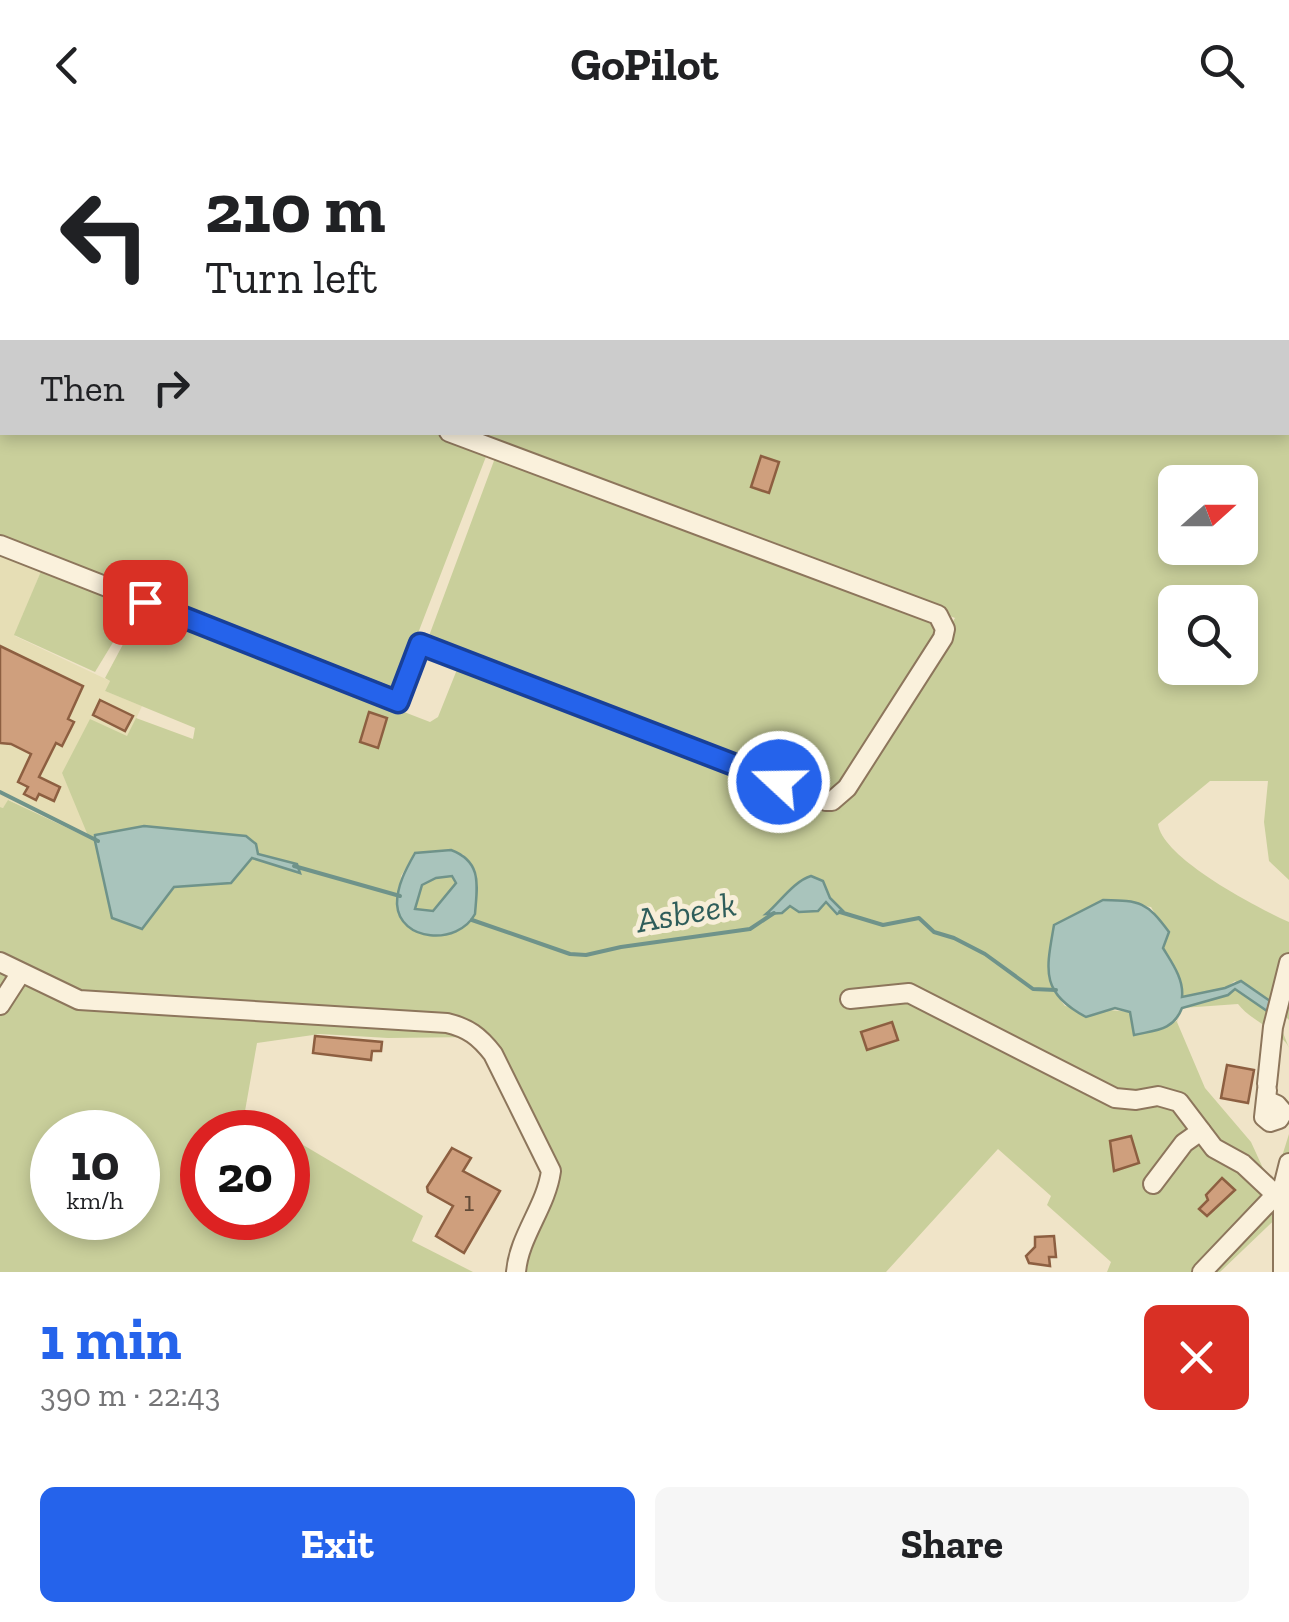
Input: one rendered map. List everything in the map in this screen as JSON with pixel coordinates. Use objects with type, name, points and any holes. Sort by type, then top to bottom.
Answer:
[{"type":"street","points":[[0,544],[398,702],[420,644],[826,801],[832,801],[847,788],[943,638],[945,629],[938,616],[456,435]]},
{"type":"street","points":[[0,962],[79,1000],[465,1027],[493,1054],[551,1172],[549,1186],[517,1259],[516,1272]]},
{"type":"street","points":[[1266,1091],[1273,1027],[1289,964]]},
{"type":"street","points":[[0,1005],[20,974]]},
{"type":"street","points":[[850,999],[909,993],[1115,1098],[1158,1096],[1179,1102],[1214,1148],[1279,1191]]},
{"type":"street","points":[[1153,1184],[1184,1143],[1202,1130]]},
{"type":"street","points":[[1283,1272],[1279,1191],[1289,1163]]},
{"type":"street","points":[[1202,1272],[1279,1191]]},
{"type":"shaded area","points":[[0,540],[42,569],[15,636],[110,681],[105,691],[142,706],[128,736],[62,773],[91,839],[9,800],[0,807]]},
{"type":"green space","points":[[0,435],[1289,435],[1289,880],[1269,861],[1264,822],[1268,781],[1210,781],[1158,824],[1164,838],[1193,867],[1289,922],[1289,1020],[1283,1014],[1280,1025],[1289,1048],[1238,1004],[1182,1008],[1177,1022],[1205,1088],[1251,1142],[1267,1177],[1274,1182],[1289,1134],[1289,1206],[1220,1272],[1107,1272],[1111,1262],[1047,1205],[1051,1196],[998,1149],[886,1272],[525,1272],[525,1263],[559,1182],[544,1173],[475,1037],[320,1034],[257,1043],[245,1110],[180,1110],[180,1240],[310,1240],[310,1149],[423,1216],[412,1241],[473,1272],[0,1272],[0,807],[8,800],[89,838],[62,773],[90,719],[127,736],[136,718],[193,739],[195,728],[105,691],[110,681],[105,678],[136,620],[145,612],[430,722],[438,717],[458,667],[839,806],[955,618],[726,530],[724,545],[920,615],[935,622],[939,630],[846,783],[826,797],[432,641],[429,636],[495,458],[487,454],[395,693],[0,540]],"holes":[[[144,826],[246,836],[258,850],[231,883],[174,887],[142,929],[98,852]],[[451,850],[464,855],[476,905],[471,922],[398,909],[401,876],[415,853]],[[1103,900],[1151,907],[1181,997],[1225,988],[1235,981],[1266,1010],[1236,989],[1228,995],[1182,1008],[1177,1021],[1134,1035],[1131,1012],[1065,1006],[1053,990],[1054,925]]]},
{"type":"green space","points":[[42,569],[129,607],[129,616],[95,672],[14,635]]},
{"type":"green space","points":[[452,876],[456,883],[433,911],[415,909],[422,885]]},
{"type":"water","points":[[144,826],[246,836],[256,844],[258,854],[297,864],[300,873],[252,858],[231,883],[174,887],[142,929],[112,918],[95,835]]},
{"type":"water","points":[[451,850],[473,868],[477,885],[475,914],[456,931],[443,935],[418,932],[400,917],[399,890],[415,853]],"holes":[[[452,876],[456,883],[433,911],[415,909],[422,885]]]},
{"type":"water","points":[[811,876],[823,881],[830,898],[843,911],[837,914],[826,902],[818,911],[799,912],[790,906],[782,913],[766,914],[793,887]]},
{"type":"water","points":[[1103,900],[1142,905],[1161,922],[1169,932],[1163,948],[1179,978],[1182,997],[1241,981],[1270,1001],[1267,1011],[1235,989],[1228,995],[1182,1008],[1174,1021],[1163,1028],[1134,1035],[1130,1012],[1115,1008],[1086,1017],[1071,1008],[1060,999],[1050,979],[1054,925]]},
{"type":"building","points":[[761,456],[779,462],[769,493],[751,487]]},
{"type":"building","points":[[0,646],[83,686],[68,719],[74,722],[62,746],[56,743],[39,777],[60,787],[54,801],[39,794],[36,800],[24,794],[28,787],[18,782],[31,754],[0,743]]},
{"type":"building","points":[[100,700],[133,716],[125,731],[93,715]]},
{"type":"building","points":[[369,712],[387,718],[378,748],[360,742]]},
{"type":"building","points":[[892,1022],[898,1040],[867,1050],[861,1032]]},
{"type":"building","points":[[315,1036],[382,1042],[381,1051],[372,1051],[371,1060],[313,1053]]},
{"type":"building","points":[[1227,1065],[1254,1070],[1248,1103],[1221,1098]]},
{"type":"building","points":[[1131,1136],[1139,1163],[1114,1171],[1110,1141]]},
{"type":"building","points":[[452,1148],[471,1158],[463,1171],[500,1191],[464,1253],[436,1236],[453,1206],[428,1192],[427,1187]]},
{"type":"building","points":[[1222,1178],[1235,1190],[1207,1216],[1199,1209]]},
{"type":"building","points":[[1054,1236],[1056,1257],[1049,1257],[1050,1266],[1029,1263],[1026,1256],[1035,1247],[1035,1237]]},
{"type":"waterway","name":"Asbeek","points":[[0,792],[98,841]]},
{"type":"waterway","name":"Asbeek","points":[[294,866],[400,896]]},
{"type":"waterway","name":"Asbeek","points":[[840,912],[883,925],[919,918],[934,932],[985,954],[1033,989],[1056,990]]},
{"type":"waterway","name":"Asbeek","points":[[472,920],[570,954],[586,955],[750,929],[774,913]]},
{"type":"route","points":[[145,602],[398,702],[420,644],[779,782]]}]
